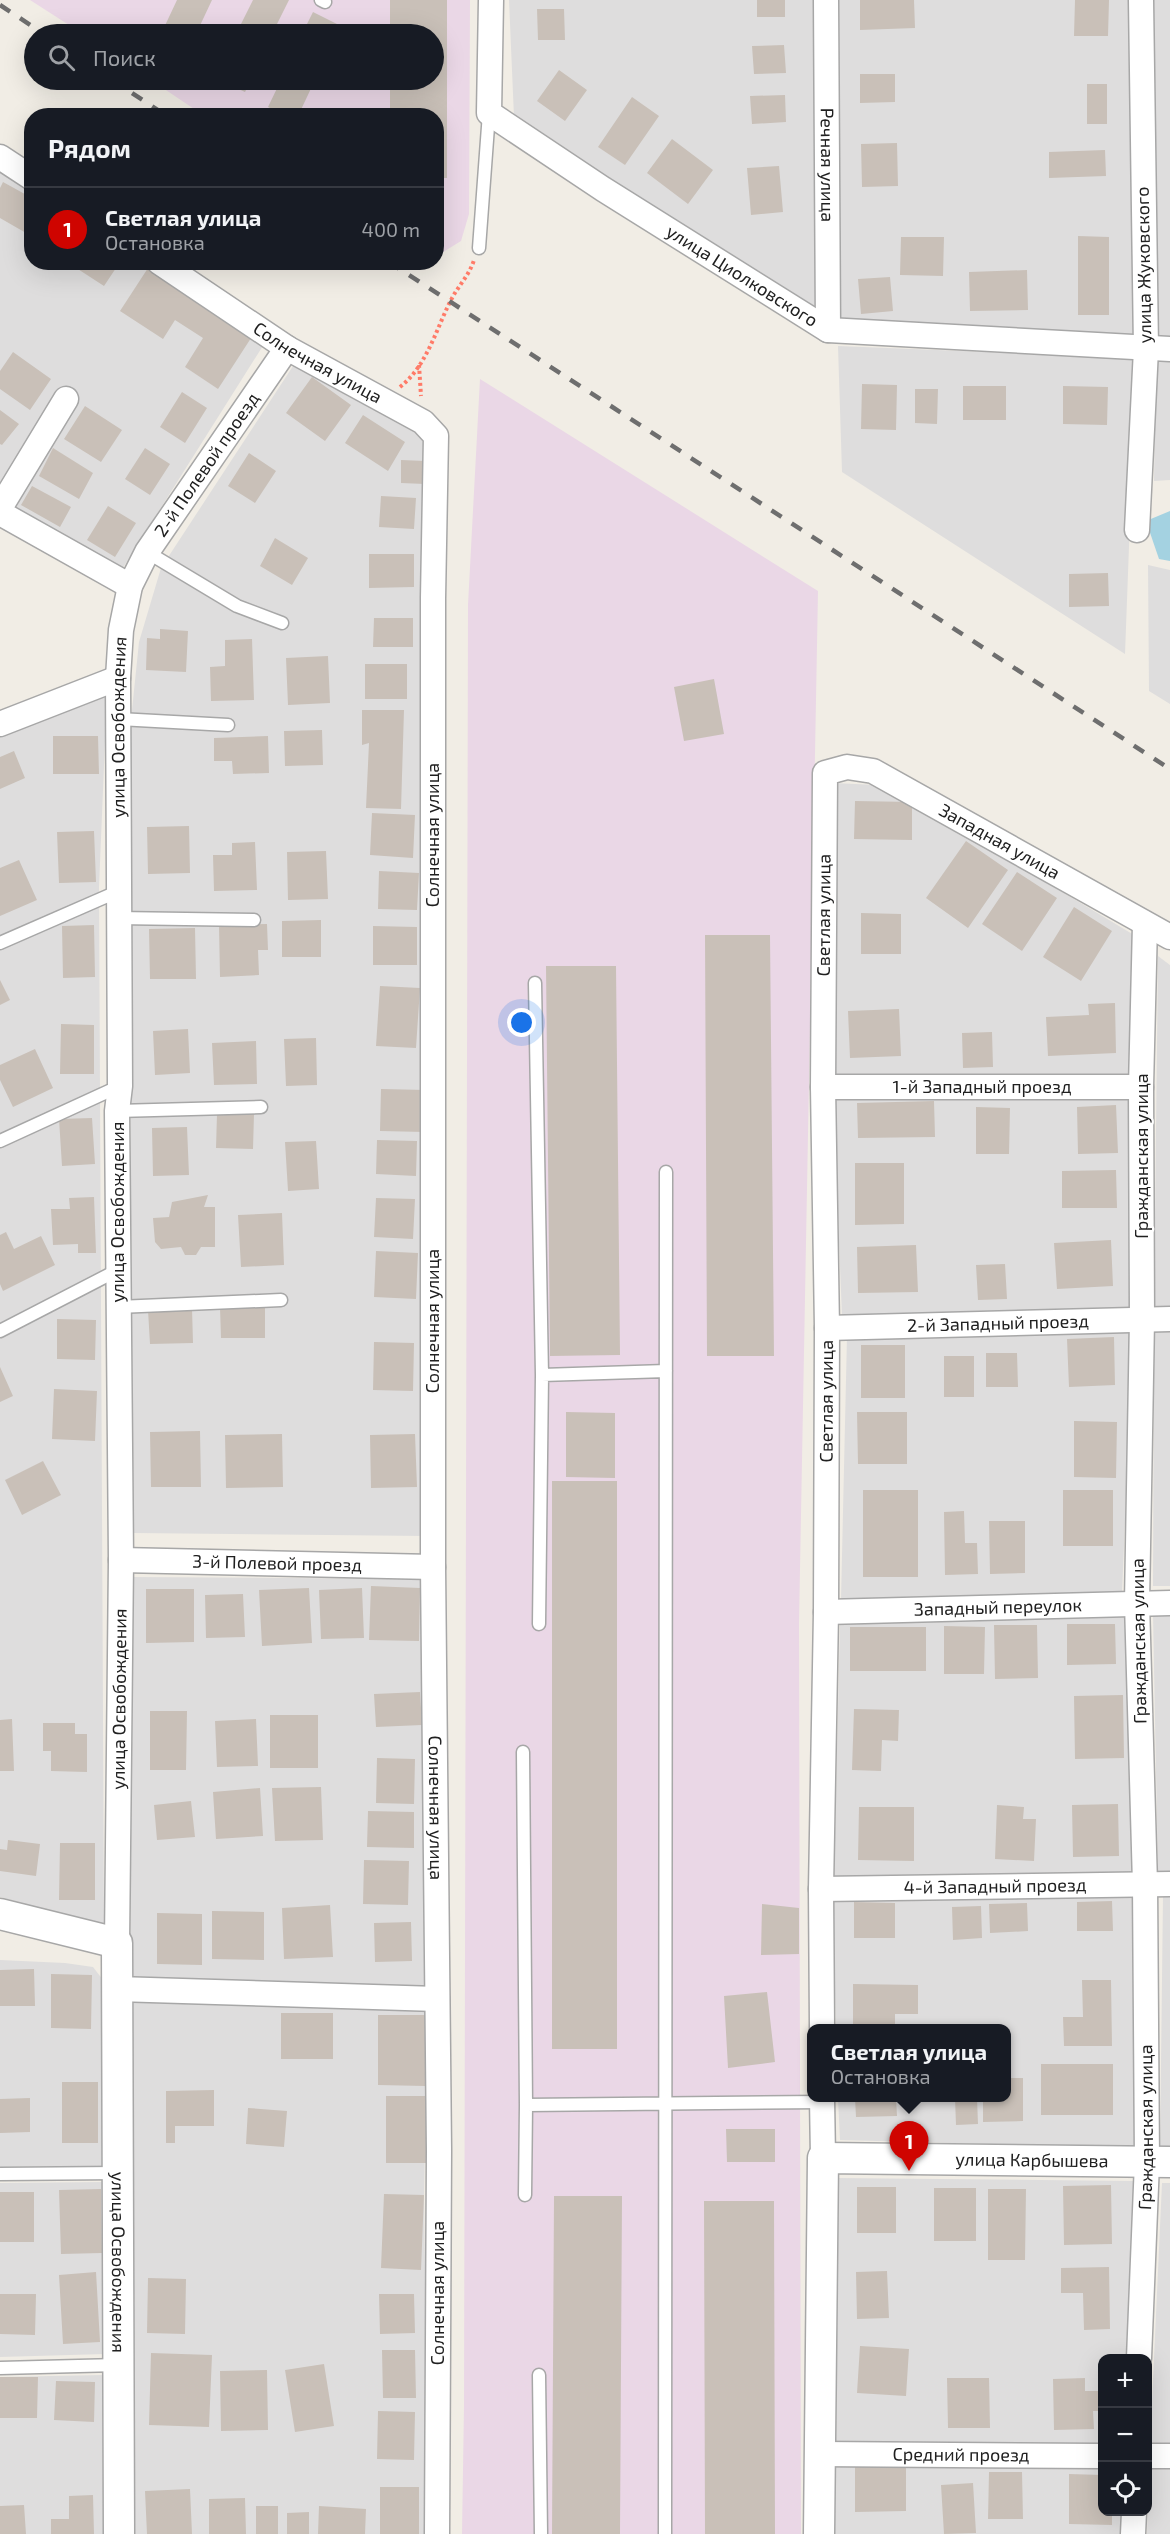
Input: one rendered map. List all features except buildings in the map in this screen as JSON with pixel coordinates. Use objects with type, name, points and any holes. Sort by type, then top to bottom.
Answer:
[{"type":"street","points":[[489,113],[491,0]]},
{"type":"street","name":"Речная улица","points":[[826,0],[828,330]]},
{"type":"street","name":"улица Жуковского","points":[[1137,530],[1146,349],[1141,0]]},
{"type":"street","name":"улица Циолковского","points":[[489,113],[603,189],[828,330],[1170,349]]},
{"type":"street","points":[[0,157],[24,173]]},
{"type":"street","name":"Солнечная улица","points":[[171,270],[287,348],[423,422],[436,436],[433,598],[433,1567],[437,1999],[437,2534]]},
{"type":"street","name":"2-й Полевой проезд","points":[[130,586],[147,552],[287,348]]},
{"type":"street","points":[[0,508],[66,399]]},
{"type":"street","points":[[0,513],[130,586]]},
{"type":"street","name":"улица Освобождения","points":[[119,2534],[117,1943],[121,1560],[117,1111],[120,1086],[117,918],[119,891],[118,678],[121,630],[130,586]]},
{"type":"street","points":[[0,724],[118,678]]},
{"type":"street","name":"Западная улица","points":[[825,773],[847,767],[873,771],[1170,936]]},
{"type":"street","name":"Светлая улица","points":[[822,2024],[821,1889],[826,1612],[827,1328],[823,1088],[825,773]]},
{"type":"street","name":"Гражданская улица","points":[[1139,2354],[1159,2162],[1145,1884],[1137,1603],[1142,1319],[1141,1087],[1145,924]]},
{"type":"street","name":"1-й Западный проезд","points":[[823,1088],[1141,1087]]},
{"type":"street","name":"2-й Западный проезд","points":[[827,1328],[1170,1319]]},
{"type":"street","name":"3-й Полевой проезд","points":[[121,1560],[433,1567]]},
{"type":"street","name":"Западный переулок","points":[[826,1612],[1170,1603]]},
{"type":"street","name":"4-й Западный проезд","points":[[821,1889],[1170,1884]]},
{"type":"street","points":[[0,1914],[117,1943]]},
{"type":"street","points":[[117,1989],[437,1999]]},
{"type":"street","points":[[819,2534],[822,2102]]},
{"type":"street","name":"улица Карбышева","points":[[823,2158],[1159,2162]]},
{"type":"street","name":"Средний проезд","points":[[819,2454],[1098,2456]]},
{"type":"street","points":[[1152,2456],[1170,2456]]},
{"type":"street","points":[[1133,2534],[1134,2516]]},
{"type":"lane","points":[[479,248],[489,113]]},
{"type":"lane","points":[[147,552],[237,606],[282,623]]},
{"type":"lane","points":[[119,719],[228,725]]},
{"type":"lane","points":[[0,943],[119,891]]},
{"type":"lane","points":[[117,918],[254,920]]},
{"type":"lane","points":[[535,983],[542,1375],[538,1624]]},
{"type":"lane","points":[[0,1141],[120,1086]]},
{"type":"lane","points":[[117,1111],[261,1107]]},
{"type":"lane","points":[[665,2534],[666,1172]]},
{"type":"lane","points":[[0,1331],[120,1269]]},
{"type":"lane","points":[[118,1307],[281,1300]]},
{"type":"lane","points":[[542,1375],[666,1371]]},
{"type":"lane","points":[[523,1752],[525,2195]]},
{"type":"lane","points":[[526,2105],[807,2100]]},
{"type":"lane","points":[[0,2174],[118,2173]]},
{"type":"lane","points":[[0,2368],[118,2365]]},
{"type":"lane","points":[[539,2375],[542,2534]]},
{"type":"path","points":[[403,384],[435,339],[454,294],[469,275],[479,248]]},
{"type":"path","points":[[419,364],[423,422]]},
{"type":"shaded area","points":[[30,0],[470,0],[469,214],[461,241],[444,252],[444,108],[193,108],[166,90],[444,90],[444,24],[67,24]]},
{"type":"shaded area","points":[[509,0],[818,0],[820,316],[514,117]]},
{"type":"shaded area","points":[[834,0],[1132,0],[1136,339],[835,325]]},
{"type":"shaded area","points":[[1152,0],[1170,0],[1170,338],[1153,338]]},
{"type":"shaded area","points":[[0,169],[24,185],[24,270],[152,270],[266,341],[121,571],[0,500]]},
{"type":"shaded area","points":[[838,346],[1136,358],[1125,654],[842,472]]},
{"type":"shaded area","points":[[1156,358],[1170,358],[1170,480],[1154,481]]},
{"type":"shaded area","points":[[297,360],[434,441],[426,1536],[133,1533],[128,749],[139,642],[161,568]]},
{"type":"shaded area","points":[[480,379],[818,591],[799,1624],[801,2534],[462,2534],[468,605]]},
{"type":"shaded area","points":[[1148,565],[1170,570],[1170,704],[1149,691]]},
{"type":"shaded area","points":[[107,693],[99,887],[104,1925],[0,1897],[0,733]]},
{"type":"shaded area","points":[[834,783],[876,785],[912,802],[1134,935],[1130,1077],[829,1078]]},
{"type":"shaded area","points":[[1158,956],[1170,965],[1170,1307],[1154,1307]]},
{"type":"shaded area","points":[[833,1093],[1130,1098],[1133,1309],[842,1316]]},
{"type":"shaded area","points":[[1154,1326],[1170,1326],[1170,1586],[1153,1586]]},
{"type":"shaded area","points":[[1133,1330],[1122,1593],[841,1600],[847,1336]]},
{"type":"shaded area","points":[[131,1577],[427,1579],[422,1725],[426,2096],[424,2196],[429,2534],[129,2534]]},
{"type":"shaded area","points":[[1153,1615],[1170,1615],[1170,1874],[1158,1874]]},
{"type":"shaded area","points":[[1126,1616],[1133,1874],[834,1882],[840,1622]]},
{"type":"shaded area","points":[[1170,1895],[1170,2147],[1160,2147],[1163,1896]]},
{"type":"shaded area","points":[[832,1897],[1135,1897],[1135,2148],[840,2140],[838,2102],[1011,2102],[1011,2024],[836,2024]]},
{"type":"shaded area","points":[[0,1960],[65,1963],[93,1967],[107,1985],[105,2166],[0,2167]]},
{"type":"shaded area","points":[[837,2178],[1135,2181],[1128,2354],[1098,2354],[1098,2445],[836,2445]]},
{"type":"shaded area","points":[[106,2182],[105,2354],[0,2357],[0,2183]]},
{"type":"shaded area","points":[[1162,2183],[1170,2183],[1170,2446],[1152,2446]]},
{"type":"shaded area","points":[[103,2375],[104,2534],[0,2534],[0,2377]]},
{"type":"shaded area","points":[[828,2461],[1098,2466],[1098,2516],[1123,2516],[1123,2534],[828,2534]]},
{"type":"shaded area","points":[[1152,2467],[1170,2467],[1170,2534],[1147,2534],[1148,2516],[1152,2516]]},
{"type":"water","points":[[1170,511],[1170,561],[1159,559],[1146,521]]},
{"type":"railway","points":[[0,5],[29,24]]},
{"type":"railway","points":[[127,90],[155,108]]},
{"type":"railway","points":[[401,270],[1170,769]]},
{"type":"place","name":"Светлая улица","points":[[909,2171]]}]
